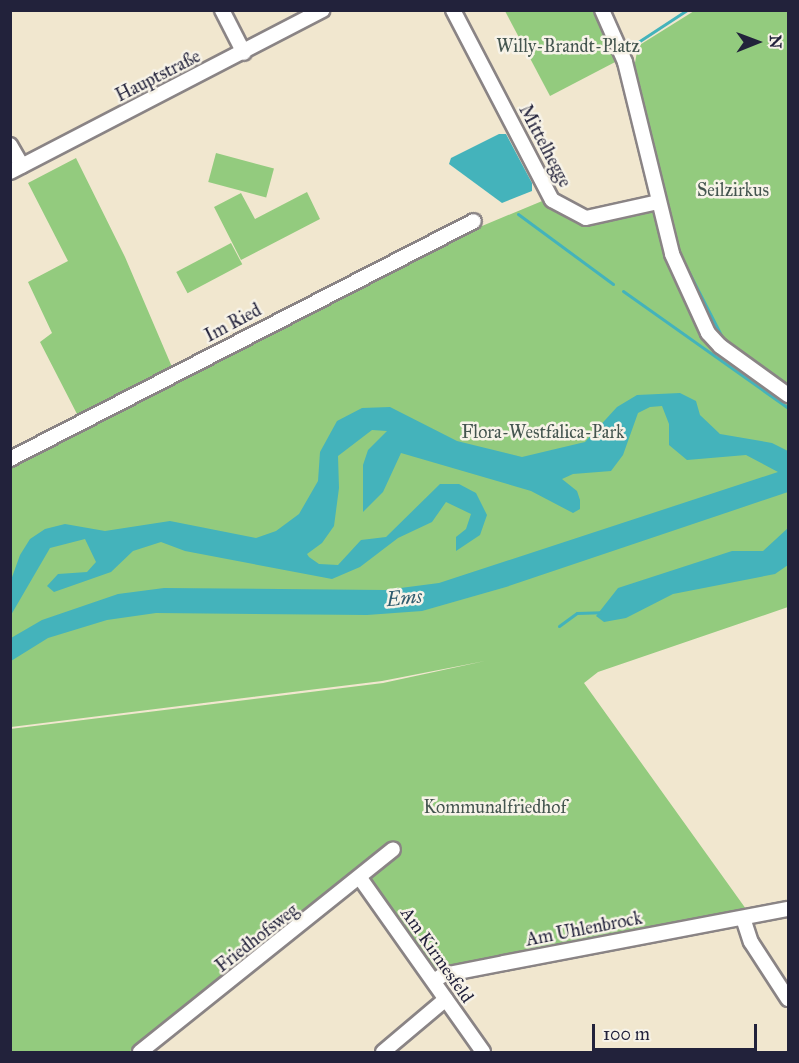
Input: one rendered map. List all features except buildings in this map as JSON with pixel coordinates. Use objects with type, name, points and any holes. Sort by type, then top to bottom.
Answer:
[{"type":"street","points":[[222,10],[244,53]]},
{"type":"street","name":"Hauptstraße","points":[[16,169],[244,53],[322,10]]},
{"type":"street","name":"Mittelhegge","points":[[453,10],[552,200],[586,218],[658,202]]},
{"type":"street","points":[[602,10],[625,62],[672,254],[708,333],[720,346],[789,395]]},
{"type":"street","points":[[10,145],[16,169]]},
{"type":"street","name":"Im Ried","points":[[10,459],[474,221]]},
{"type":"street","name":"Friedhofsweg","points":[[140,1053],[360,878],[393,849]]},
{"type":"street","name":"Am Kirmesfeld","points":[[360,878],[483,1053]]},
{"type":"street","name":"Am Uhlenbrock","points":[[434,981],[483,967],[789,909]]},
{"type":"street","points":[[743,918],[755,950],[789,999]]},
{"type":"street","points":[[383,1053],[446,999]]},
{"type":"green space","name":"Willy-Brandt-Platz","points":[[505,11],[594,11],[619,60],[550,96]]},
{"type":"green space","name":"Flora-Westfalica-Park","points":[[694,11],[788,11],[788,607],[598,672],[584,683],[746,909],[434,973],[361,869],[129,1052],[11,1052],[10,729],[383,683],[485,661],[382,681],[11,727],[11,465],[467,228],[482,226],[547,199],[586,221],[664,204],[633,74],[638,46]]},
{"type":"green space","points":[[216,153],[274,169],[266,198],[208,182]]},
{"type":"green space","points":[[76,158],[125,257],[172,367],[77,414],[40,342],[52,333],[28,282],[68,261],[28,183]]},
{"type":"green space","points":[[307,192],[320,219],[241,260],[214,207],[241,193],[255,219]]},
{"type":"green space","points":[[231,243],[242,264],[188,293],[176,272]]},
{"type":"water","points":[[499,134],[506,134],[532,183],[532,191],[502,203],[449,164],[451,158]]},
{"type":"water","name":"Ems","points":[[680,393],[696,401],[700,415],[720,434],[772,443],[788,451],[788,492],[506,587],[422,611],[367,615],[156,613],[107,620],[48,638],[11,661],[11,638],[42,620],[118,594],[164,588],[385,590],[439,583],[778,472],[746,455],[687,460],[669,445],[669,424],[662,406],[650,407],[638,413],[623,455],[611,471],[573,474],[562,479],[577,491],[580,500],[580,509],[573,513],[531,491],[401,453],[383,492],[363,512],[363,465],[368,450],[387,431],[372,430],[338,456],[339,488],[334,526],[322,543],[307,554],[309,557],[319,564],[338,565],[361,540],[386,537],[440,484],[459,484],[476,493],[487,515],[480,535],[456,551],[456,537],[466,529],[471,514],[446,502],[432,522],[398,538],[360,567],[332,579],[185,551],[161,542],[133,551],[111,572],[54,592],[47,586],[58,574],[87,572],[96,562],[85,539],[50,548],[11,615],[11,580],[20,555],[30,539],[45,529],[65,524],[105,531],[170,521],[256,538],[276,531],[299,514],[318,481],[320,452],[337,421],[362,408],[390,407],[457,441],[522,457],[585,442],[617,407],[637,395]]},
{"type":"water","points":[[788,528],[788,565],[775,574],[673,594],[626,618],[604,622],[596,616],[618,588],[732,551],[763,551]]},
{"type":"waterway","points":[[635,44],[687,10]]},
{"type":"waterway","points":[[518,214],[613,284]]},
{"type":"waterway","points":[[673,229],[678,249]]},
{"type":"waterway","points":[[684,263],[723,339],[788,385]]},
{"type":"waterway","points":[[623,291],[788,408]]},
{"type":"waterway","points":[[559,626],[577,613],[601,612]]},
{"type":"park label","name":"Seilzirkus","points":[[733,190]]},
{"type":"park label","name":"Kommunalfriedhof","points":[[495,807]]}]
